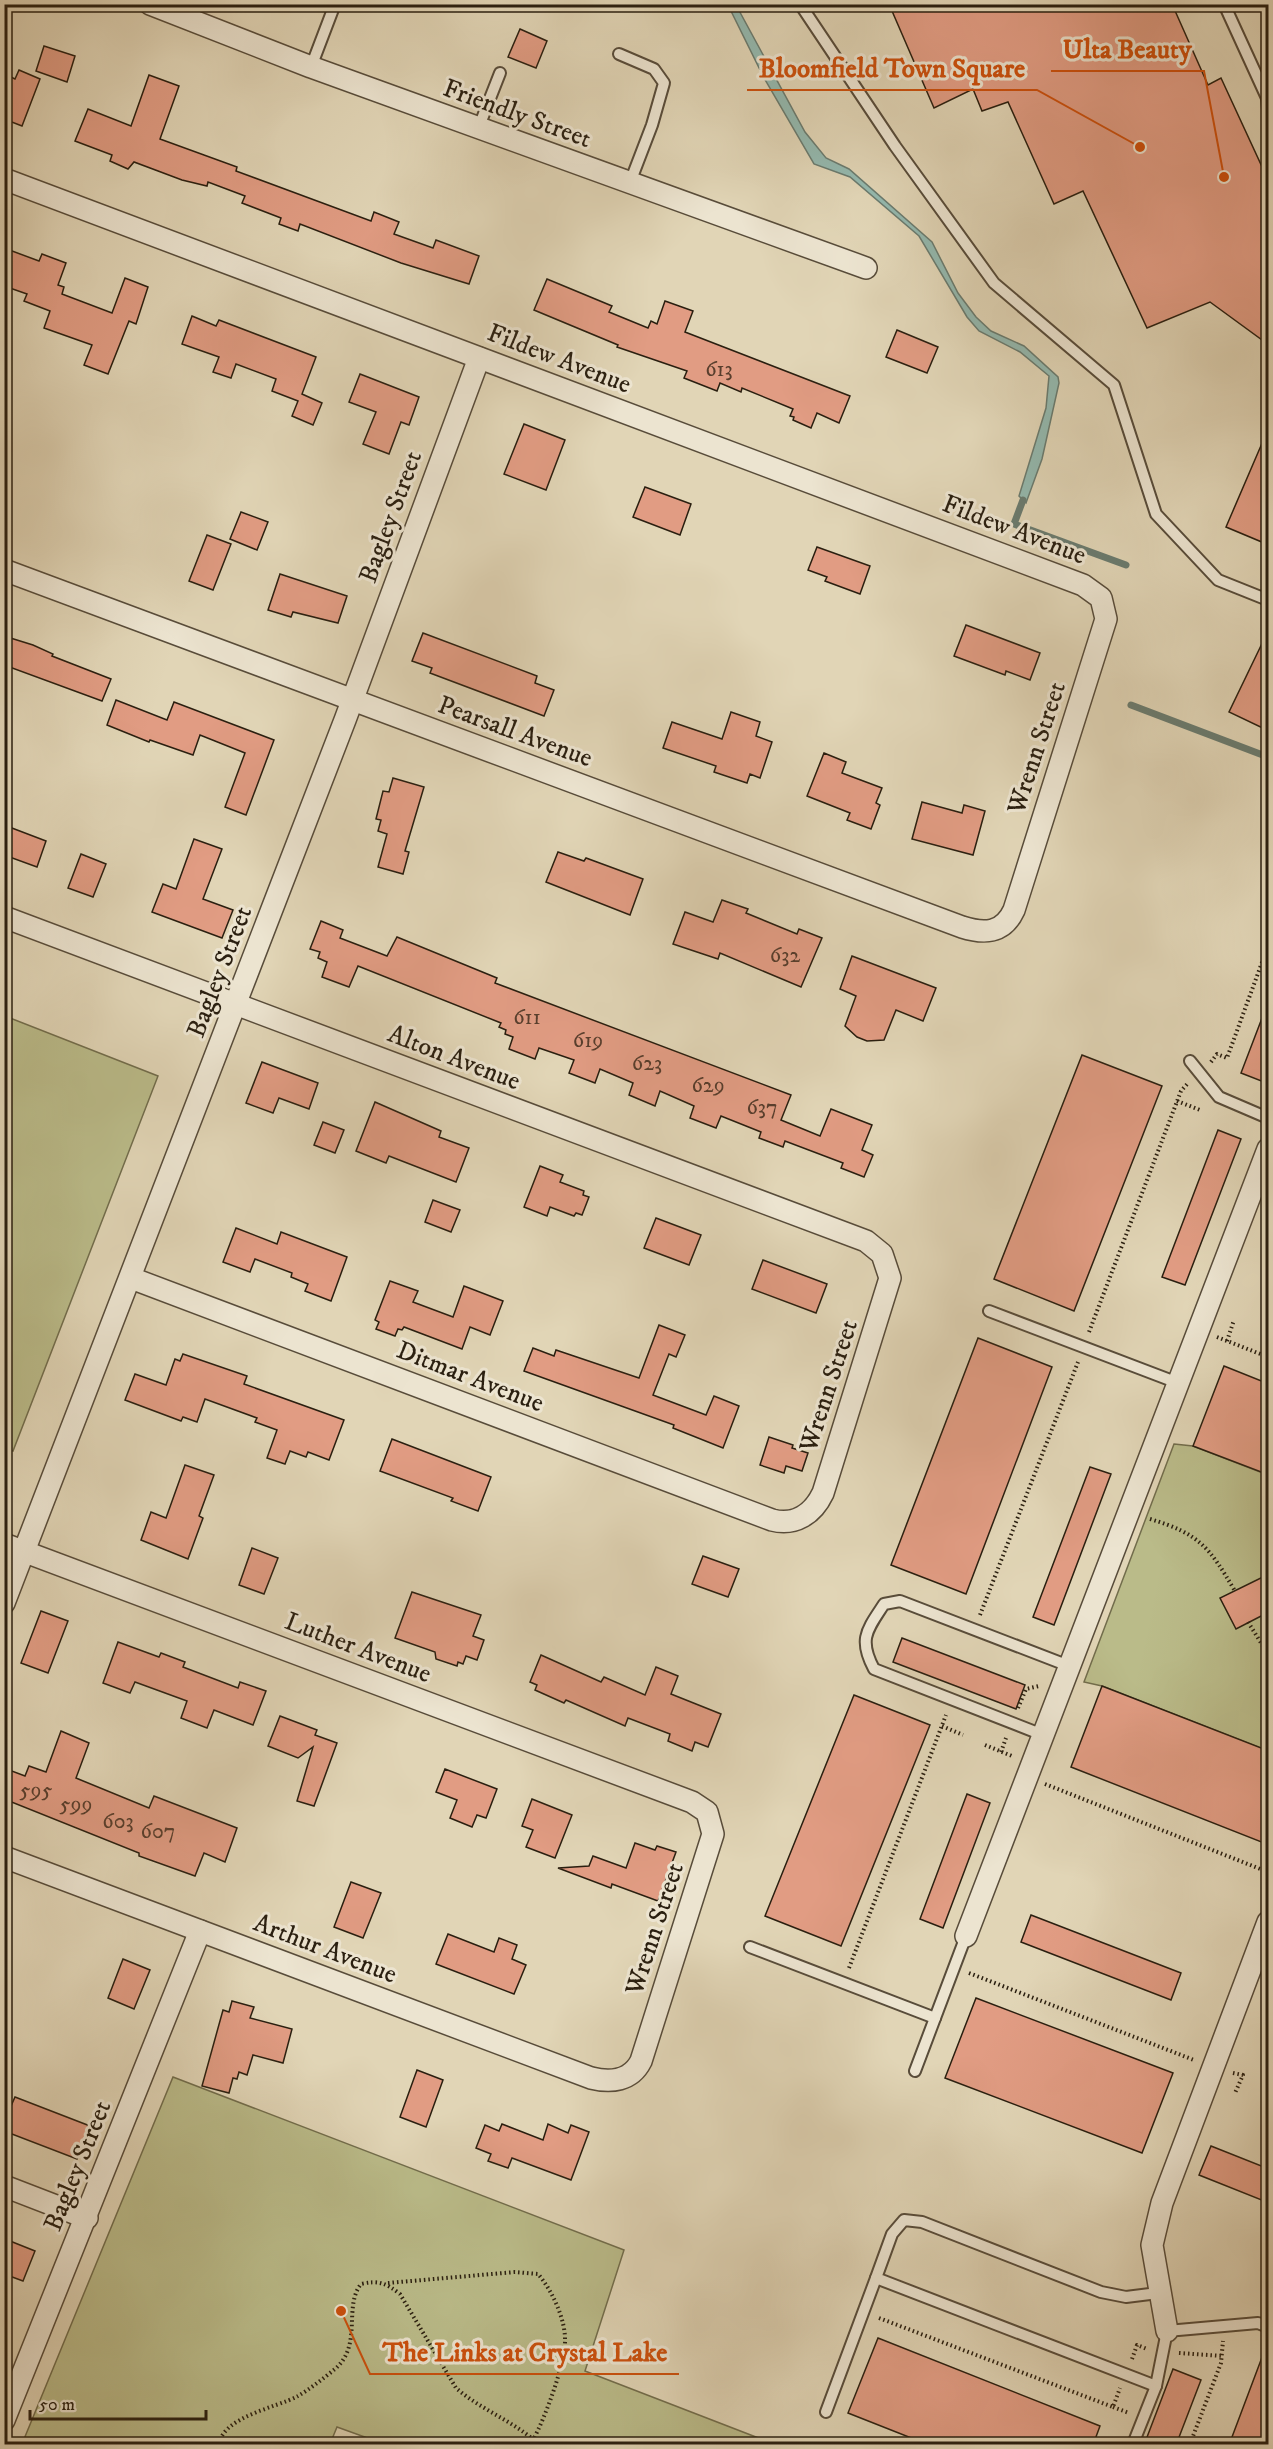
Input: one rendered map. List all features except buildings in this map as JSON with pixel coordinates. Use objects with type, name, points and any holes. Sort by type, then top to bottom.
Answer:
[{"type":"street","name":"Friendly Street","points":[[150,4],[195,13],[311,67],[629,185],[866,268]]},
{"type":"street","name":"Fildew Avenue","points":[[4,179],[1094,591]]},
{"type":"street","name":"Bagley Street","points":[[4,1603],[14,1547],[131,1278],[352,701],[479,358]]},
{"type":"street","name":"Pearsall Avenue","points":[[4,570],[973,930],[990,932],[1007,922]]},
{"type":"street","name":"Wrenn Street","points":[[1007,922],[1014,910],[1105,626],[1105,609],[1094,591]]},
{"type":"street","name":"Alton Avenue","points":[[4,917],[866,1241],[882,1254]]},
{"type":"street","points":[[966,1936],[1269,1149]]},
{"type":"street","name":"Wrenn Street","points":[[791,1521],[814,1509],[823,1493],[890,1286],[889,1270],[882,1254]]},
{"type":"street","name":"Ditmar Avenue","points":[[131,1278],[772,1520],[791,1521]]},
{"type":"street","name":"Luther Avenue","points":[[14,1547],[692,1802]]},
{"type":"street","name":"Wrenn Street","points":[[628,2076],[641,2061],[712,1839],[710,1817],[703,1808],[692,1802]]},
{"type":"street","name":"Arthur Avenue","points":[[4,1857],[591,2078],[608,2081],[628,2076]]},
{"type":"street","points":[[1167,2331],[1158,2293],[1152,2245],[1162,2203],[1269,1922]]},
{"type":"street","name":"Bagley Street","points":[[4,2420],[87,2218],[200,1931]]},
{"type":"street","points":[[4,2186],[87,2218]]},
{"type":"lane","points":[[311,67],[335,4]]},
{"type":"lane","points":[[800,4],[895,146],[994,283],[1114,385],[1156,514],[1218,580],[1269,600]]},
{"type":"lane","points":[[1224,4],[1267,98],[1269,109]]},
{"type":"lane","points":[[619,54],[654,69],[664,82],[652,125],[629,185]]},
{"type":"lane","points":[[478,129],[500,73]]},
{"type":"lane","points":[[1190,1061],[1219,1097],[1269,1118]]},
{"type":"lane","points":[[989,1311],[1178,1383]]},
{"type":"lane","points":[[1043,1735],[874,1669],[864,1651],[868,1629],[884,1604],[900,1601],[1069,1666]]},
{"type":"lane","points":[[915,2071],[966,1936]]},
{"type":"lane","points":[[750,1947],[935,2018]]},
{"type":"lane","points":[[826,2412],[892,2234],[903,2220],[922,2222],[1101,2292],[1126,2297],[1158,2293]]},
{"type":"lane","points":[[876,2278],[1156,2386]]},
{"type":"lane","points":[[1133,2445],[1156,2386],[1167,2331],[1258,2323],[1269,2327]]},
{"type":"path","points":[[1210,1062],[1217,1054],[1227,1058],[1269,946]]},
{"type":"path","points":[[1088,1335],[1181,1091],[1191,1081]]},
{"type":"path","points":[[1177,1101],[1200,1110]]},
{"type":"path","points":[[1227,1341],[1234,1320]]},
{"type":"path","points":[[1212,1335],[1269,1357]]},
{"type":"path","points":[[979,1619],[1079,1358]]},
{"type":"path","points":[[1142,1517],[1188,1533],[1201,1542],[1219,1564],[1235,1591]]},
{"type":"path","points":[[1248,1622],[1269,1654]]},
{"type":"path","points":[[1018,1709],[1026,1689],[1047,1684]]},
{"type":"path","points":[[848,1971],[948,1710]]},
{"type":"path","points":[[942,1726],[963,1736]]},
{"type":"path","points":[[1001,1752],[1008,1735]]},
{"type":"path","points":[[985,1745],[1019,1758]]},
{"type":"path","points":[[1039,1782],[1269,1872]]},
{"type":"path","points":[[966,1972],[1203,2063]]},
{"type":"path","points":[[1228,2071],[1243,2075],[1235,2093]]},
{"type":"path","points":[[219,2445],[220,2437],[230,2427],[257,2411],[298,2396],[336,2368],[346,2357],[352,2337],[354,2293],[361,2284],[373,2281],[387,2284],[515,2272],[538,2274],[548,2286],[562,2324],[565,2342],[545,2418],[533,2439]]},
{"type":"path","points":[[387,2284],[400,2294],[456,2388],[466,2397],[509,2421],[538,2445]]},
{"type":"path","points":[[873,2316],[1135,2416]]},
{"type":"path","points":[[1190,2445],[1223,2356],[1223,2341]]},
{"type":"path","points":[[1130,2362],[1137,2345],[1154,2351]]},
{"type":"path","points":[[1177,2353],[1223,2356]]},
{"type":"path","points":[[1113,2407],[1121,2387]]},
{"type":"green space","points":[[5,1016],[158,1076],[13,1451],[4,1448]]},
{"type":"green space","points":[[1174,1444],[1193,1446],[1268,1475],[1268,1751],[1102,1686],[1084,1682]]},
{"type":"green space","points":[[173,2077],[624,2250],[585,2371],[774,2444],[384,2444],[337,2427],[330,2444],[22,2444]]},
{"type":"water","points":[[728,5],[736,5],[805,132],[826,158],[849,169],[932,242],[958,293],[976,317],[991,331],[1024,346],[1058,377],[1059,383],[1042,459],[1026,503],[1019,496],[1046,408],[1049,376],[1020,352],[979,331],[967,317],[919,236],[850,177],[814,164],[764,78]]},
{"type":"waterway","points":[[1023,500],[1014,524],[1126,565]]},
{"type":"waterway","points":[[1131,705],[1268,757]]},
{"type":"place","name":"Bloomfield Town Square","points":[[1140,147]]},
{"type":"place","name":"Ulta Beauty","points":[[1224,177]]},
{"type":"place","name":"The Links at Crystal Lake","points":[[341,2311]]}]
